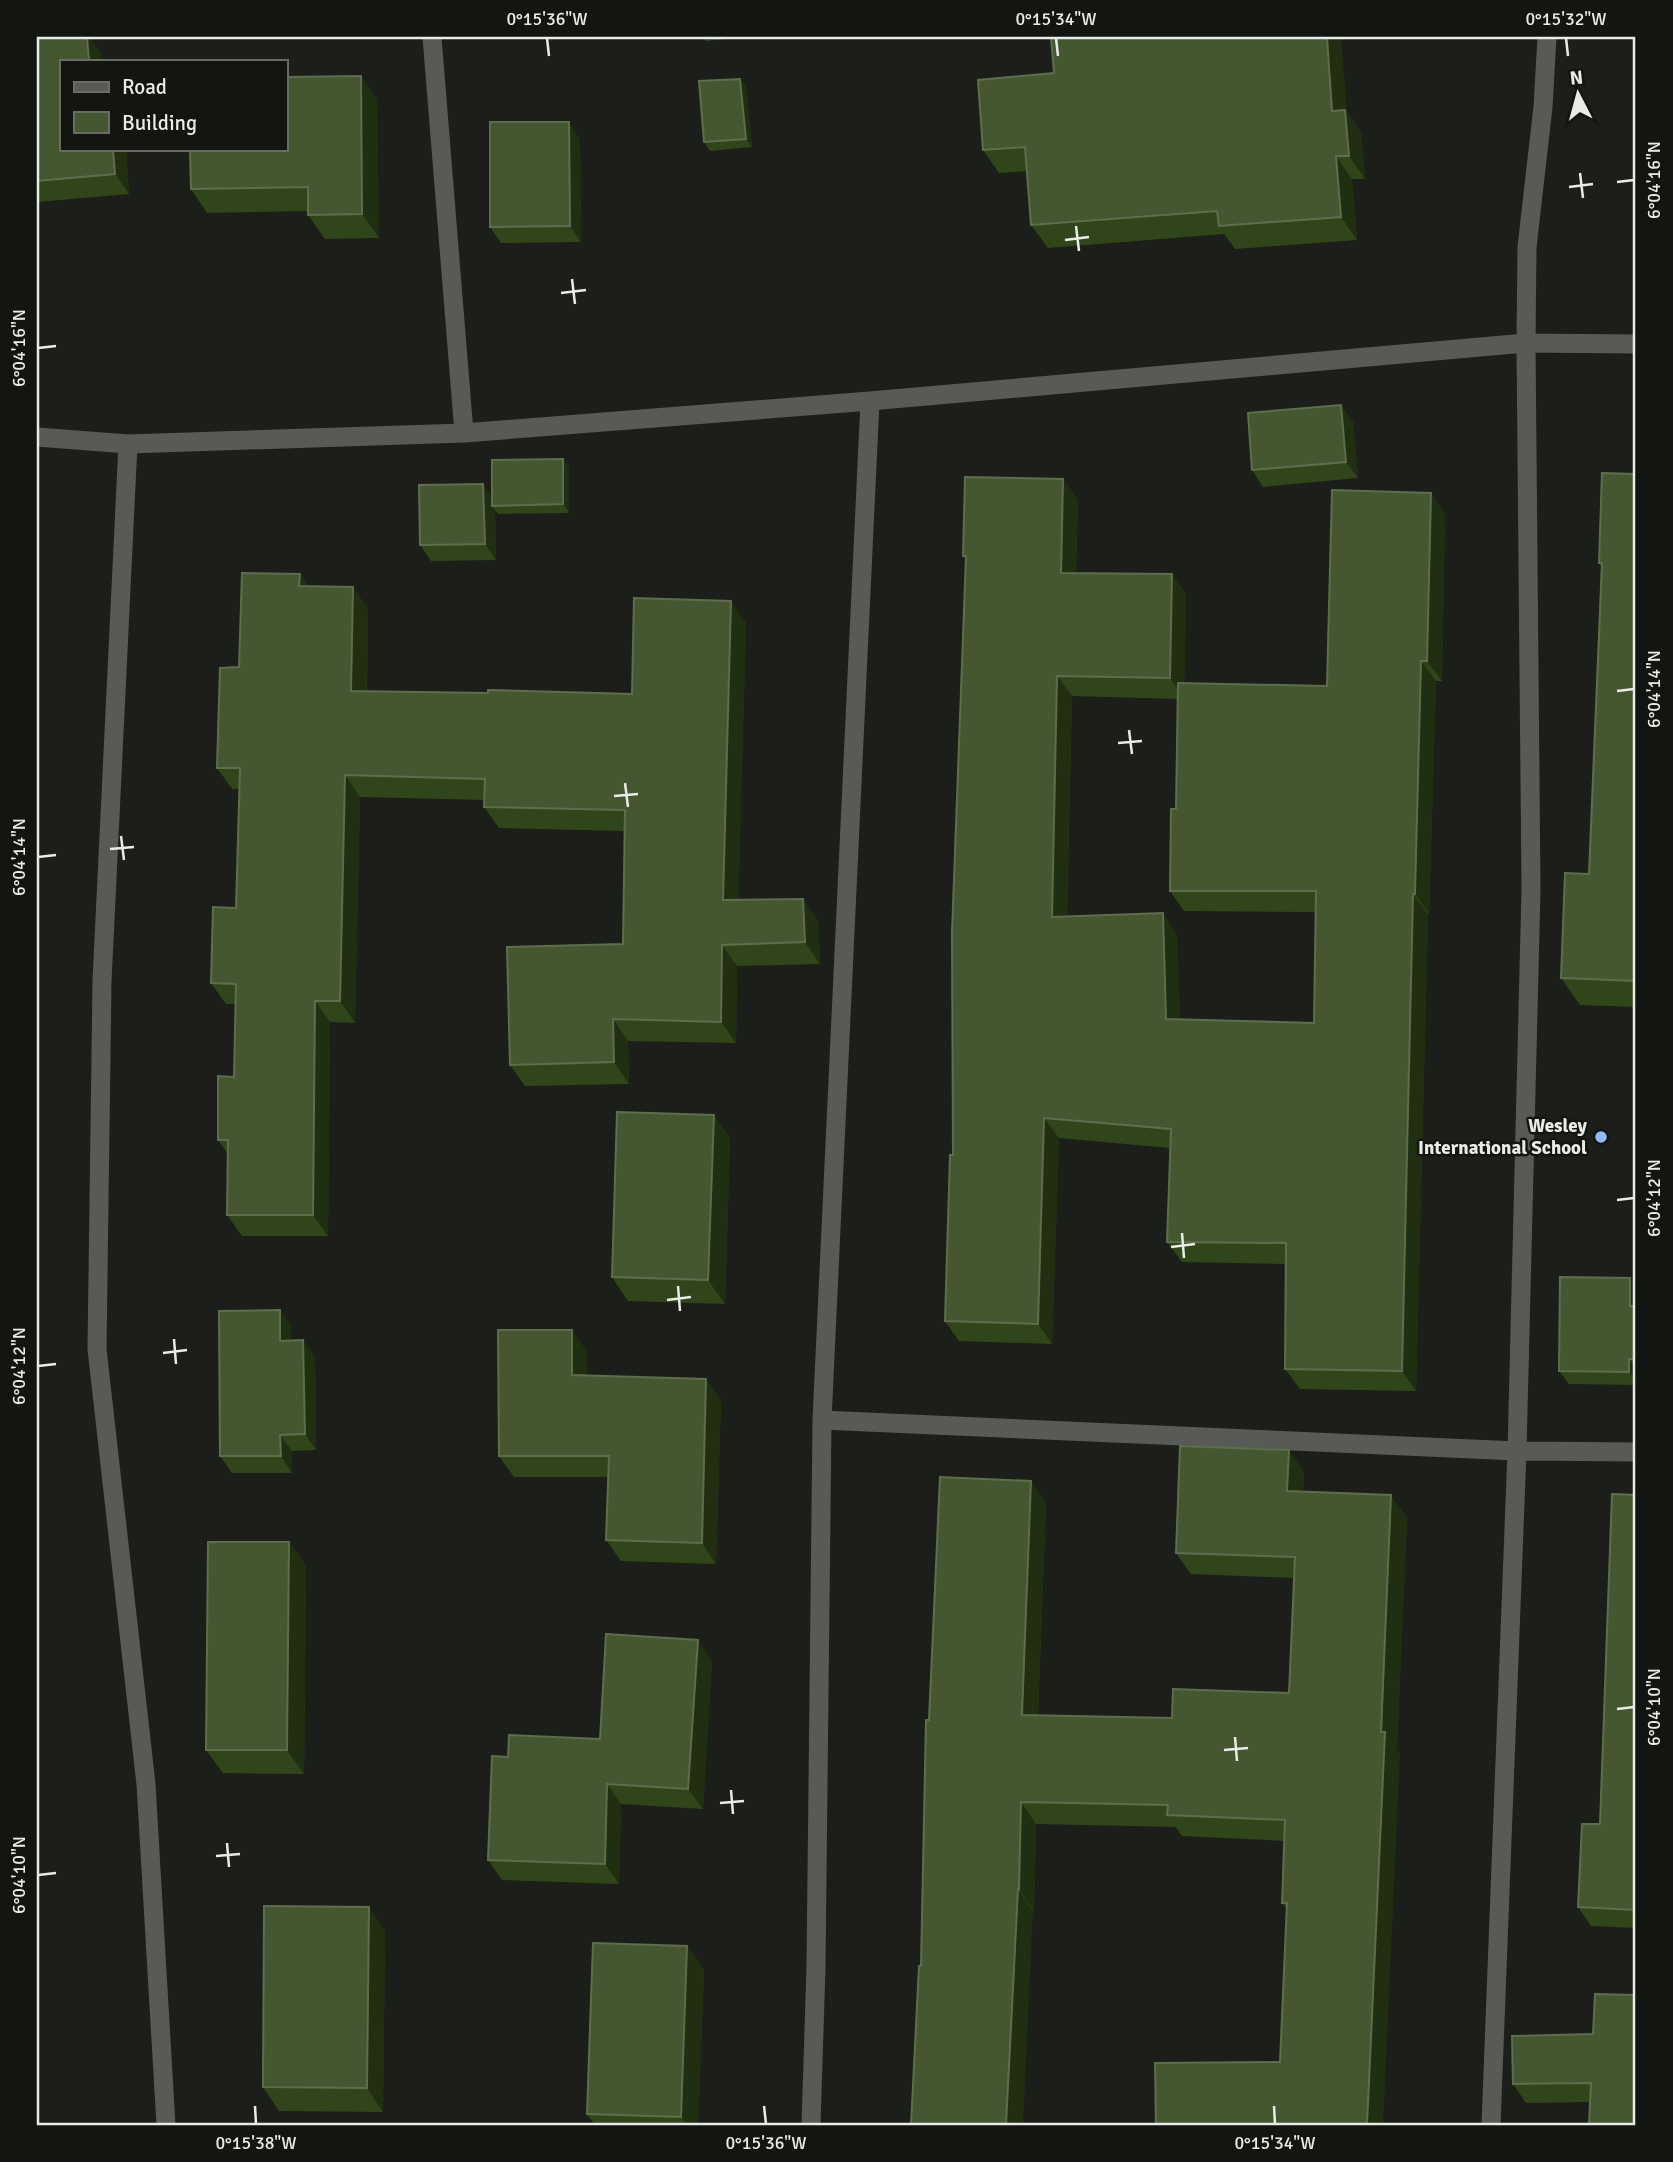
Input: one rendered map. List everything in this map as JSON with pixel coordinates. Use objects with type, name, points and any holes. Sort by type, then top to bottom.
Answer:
[{"type":"street","points":[[432,37],[464,433]]},
{"type":"street","points":[[1492,2125],[1517,1451],[1531,890],[1527,247],[1543,107],[1547,37]]},
{"type":"street","points":[[37,437],[128,444],[464,433],[1526,344],[1636,344]]},
{"type":"street","points":[[811,2125],[816,1966],[822,1420],[870,401]]},
{"type":"street","points":[[128,444],[102,981],[97,1349],[146,1784],[166,2125]]},
{"type":"street","points":[[822,1420],[1517,1451],[1636,1452]]},
{"type":"building","points":[[37,37],[87,37],[89,60],[60,60],[60,150],[113,150],[115,174],[37,181]]},
{"type":"building","points":[[1051,37],[1327,37],[1332,111],[1345,110],[1349,156],[1336,156],[1341,217],[1219,226],[1217,211],[1031,225],[1025,147],[983,150],[978,80],[1054,73]]},
{"type":"building","points":[[361,76],[362,214],[308,215],[308,187],[191,189],[190,150],[287,150],[287,77]]},
{"type":"building","points":[[740,79],[746,139],[704,142],[699,81]]},
{"type":"building","points":[[490,122],[569,122],[570,226],[490,227]]},
{"type":"building","points":[[1341,405],[1346,462],[1252,470],[1248,413]]},
{"type":"building","points":[[563,459],[563,504],[492,506],[492,460]]},
{"type":"building","points":[[1602,473],[1636,474],[1636,981],[1561,978],[1565,873],[1589,874],[1602,563],[1599,563]]},
{"type":"building","points":[[965,477],[1063,479],[1061,573],[1172,574],[1170,678],[1057,676],[1052,917],[1163,913],[1166,1019],[1314,1023],[1316,891],[1170,891],[1171,809],[1176,809],[1178,683],[1327,686],[1332,490],[1431,493],[1427,661],[1421,661],[1413,894],[1402,1371],[1285,1369],[1286,1243],[1167,1242],[1171,1129],[1044,1118],[1038,1324],[945,1321],[950,1155],[953,1155],[952,933],[966,556],[963,556]]},
{"type":"building","points":[[483,484],[485,544],[420,545],[419,485]]},
{"type":"building","points":[[242,573],[300,574],[299,586],[353,587],[351,691],[488,693],[488,690],[632,694],[634,598],[731,601],[723,900],[803,899],[805,942],[722,945],[721,1022],[613,1019],[614,1062],[510,1065],[507,947],[623,944],[625,810],[484,807],[485,779],[345,775],[340,1001],[315,1001],[313,1215],[227,1215],[228,1140],[218,1140],[218,1076],[234,1077],[236,984],[211,983],[213,907],[236,908],[240,768],[217,768],[220,668],[239,667]]},
{"type":"building","points":[[617,1112],[714,1115],[708,1280],[612,1277]]},
{"type":"building","points":[[1560,1277],[1630,1278],[1630,1306],[1636,1306],[1636,1359],[1629,1359],[1629,1372],[1559,1371]]},
{"type":"building","points":[[280,1310],[280,1341],[303,1340],[305,1434],[280,1435],[281,1456],[220,1456],[219,1311]]},
{"type":"building","points":[[498,1330],[572,1330],[572,1375],[706,1379],[702,1543],[606,1540],[609,1456],[499,1456]]},
{"type":"building","points":[[1180,1446],[1289,1450],[1287,1491],[1391,1495],[1381,1732],[1385,1732],[1367,2125],[1156,2125],[1155,2063],[1280,2062],[1287,1903],[1282,1903],[1285,1820],[1167,1815],[1168,1805],[1021,1802],[1006,2125],[911,2125],[921,1966],[926,1720],[929,1720],[940,1477],[1031,1481],[1022,1715],[1172,1718],[1173,1689],[1289,1693],[1295,1557],[1176,1553]]},
{"type":"building","points":[[1612,1494],[1636,1495],[1636,1910],[1578,1907],[1582,1824],[1600,1824]]},
{"type":"building","points":[[208,1542],[289,1542],[287,1750],[206,1750]]},
{"type":"building","points":[[606,1634],[698,1640],[688,1789],[607,1784],[605,1864],[488,1860],[492,1756],[508,1757],[509,1735],[600,1739]]},
{"type":"building","points":[[264,1906],[369,1907],[367,2088],[263,2087]]},
{"type":"building","points":[[593,1943],[687,1946],[681,2117],[587,2114]]},
{"type":"building","points":[[1595,1994],[1636,1995],[1636,2125],[1589,2125],[1591,2083],[1513,2084],[1512,2036],[1593,2034]]},
{"type":"place","name":"Wesley International School","points":[[1601,1137]]}]
